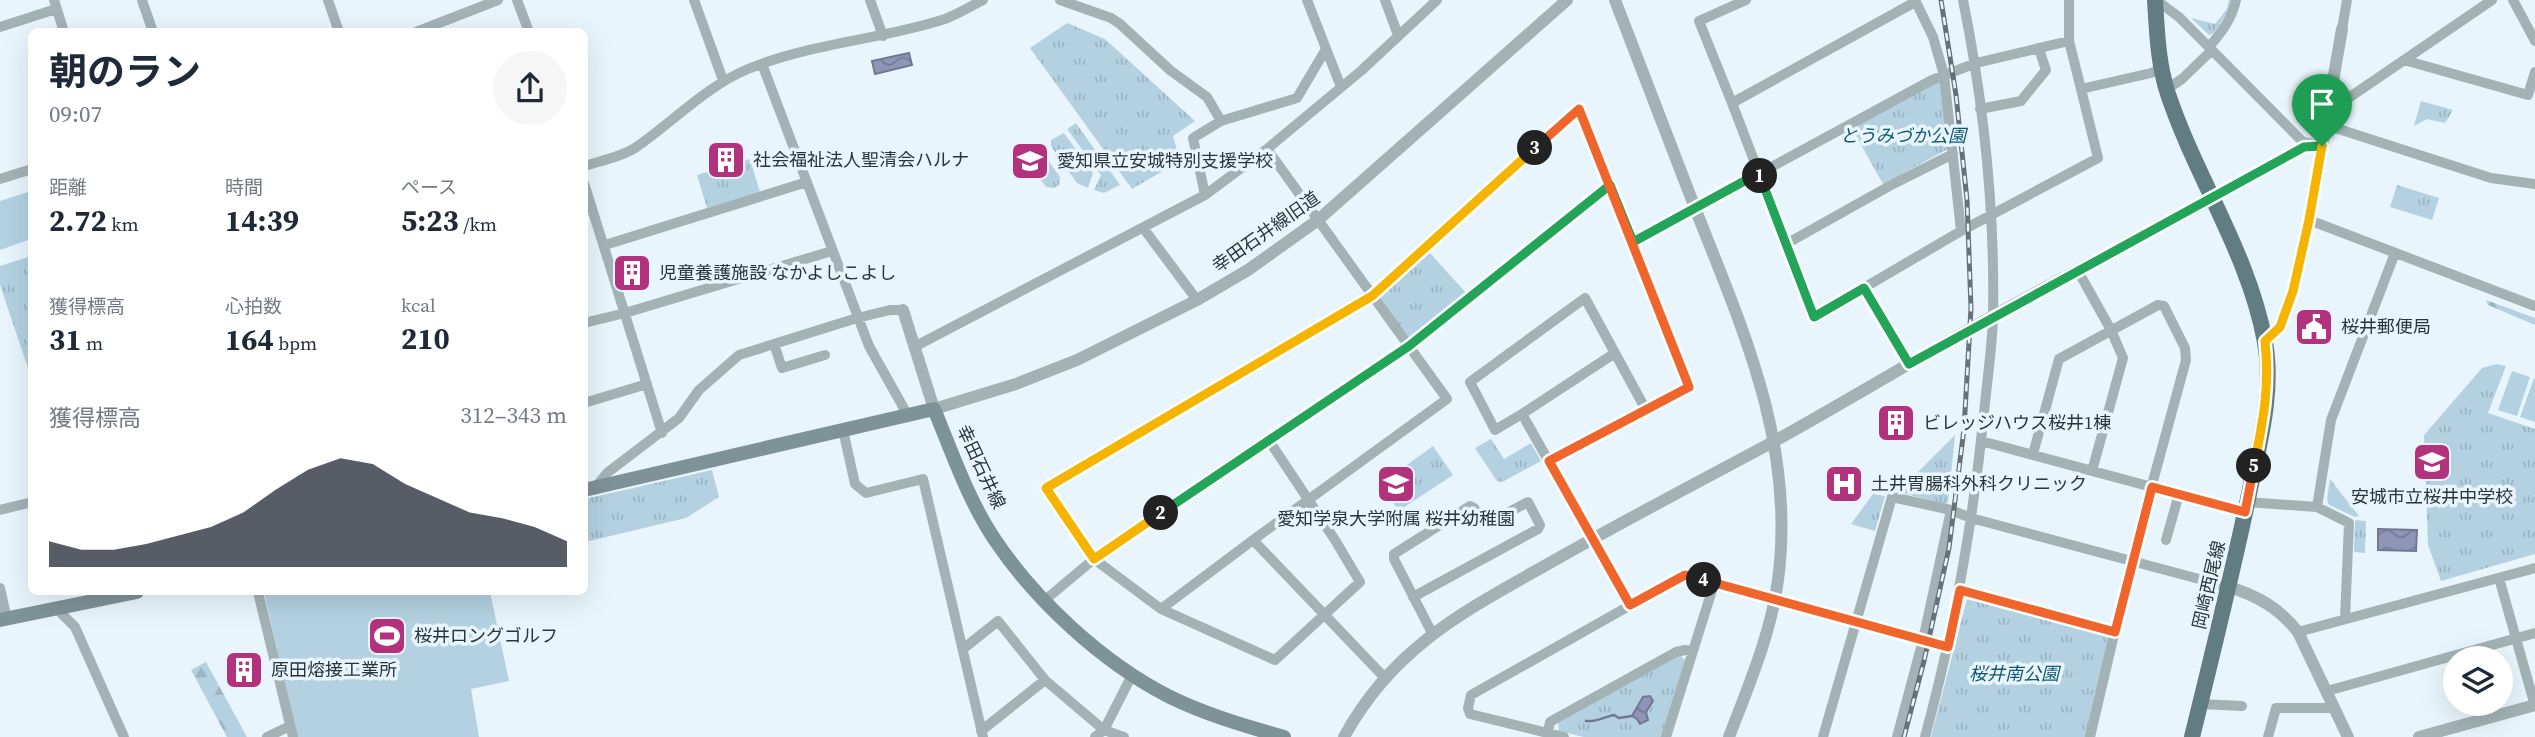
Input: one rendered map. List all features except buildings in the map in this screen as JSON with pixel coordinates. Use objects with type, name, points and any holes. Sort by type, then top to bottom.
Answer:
[{"type":"main road","name":"岡崎西尾線","points":[[2155,0],[2162,68],[2167,89],[2179,125],[2249,282],[2265,341],[2268,375],[2265,413],[2246,507],[2192,737]]},
{"type":"main road","points":[[590,489],[934,409]]},
{"type":"main road","name":"幸田石井線","points":[[934,409],[959,470],[995,539],[1045,600],[1074,630],[1132,676],[1170,696],[1203,711],[1284,737]]},
{"type":"main road","points":[[4,619],[122,595]]},
{"type":"street","points":[[142,0],[152,28]]},
{"type":"street","points":[[328,0],[338,28]]},
{"type":"street","points":[[426,28],[498,0]]},
{"type":"street","points":[[517,0],[528,28]]},
{"type":"street","points":[[694,0],[723,80]]},
{"type":"street","points":[[870,0],[883,36]]},
{"type":"street","points":[[588,165],[632,150],[723,80],[762,64],[823,46],[883,36],[947,18],[983,0]]},
{"type":"street","points":[[1060,0],[1111,18],[1120,24],[1171,71],[1207,97],[1221,121]]},
{"type":"street","points":[[1307,0],[1340,87]]},
{"type":"street","points":[[1385,0],[1398,35]]},
{"type":"street","points":[[914,347],[1205,195],[1267,149],[1437,0]]},
{"type":"street","name":"幸田石井線旧道","points":[[934,409],[1016,384],[1077,360],[1248,270],[1318,219],[1567,0]]},
{"type":"street","points":[[1615,0],[1751,352],[1775,440],[1782,496],[1781,553],[1775,600],[1759,656],[1730,737]]},
{"type":"street","points":[[1746,0],[1699,21],[1814,317],[1961,232],[2098,158],[2069,41],[2069,0]]},
{"type":"street","points":[[1925,737],[1960,590],[1981,441],[1993,317],[1990,216],[1976,63],[1963,0]]},
{"type":"street","points":[[2155,0],[2179,16],[2303,142],[2322,146]]},
{"type":"street","points":[[2167,89],[2182,79],[2210,49],[2234,11],[2236,0]]},
{"type":"street","points":[[2265,341],[2280,327],[2295,284],[2309,220],[2347,0]]},
{"type":"street","points":[[2327,119],[2404,60],[2492,0]]},
{"type":"street","points":[[2513,0],[2535,41]]},
{"type":"street","points":[[1731,103],[1915,1],[1933,37],[1944,75],[1961,232]]},
{"type":"street","points":[[0,27],[55,5],[63,28]]},
{"type":"street","points":[[1633,242],[1944,75],[1976,63],[2069,41]]},
{"type":"street","points":[[1205,195],[1193,138],[1221,121],[1297,98],[1326,49]]},
{"type":"street","points":[[1980,109],[2021,101],[2046,70],[2039,49]]},
{"type":"street","points":[[2404,60],[2528,95],[2535,72]]},
{"type":"street","points":[[762,64],[857,318],[869,346],[907,414]]},
{"type":"street","points":[[2081,89],[2162,68]]},
{"type":"street","points":[[1268,439],[1360,582],[1275,660],[1161,609],[1094,559],[1046,488],[1372,296],[1579,109],[1689,387],[1549,461]]},
{"type":"street","points":[[2327,119],[2491,178],[2535,184]]},
{"type":"street","points":[[1344,737],[1360,708],[1398,662],[1456,617],[1592,539],[2304,147],[2322,146]]},
{"type":"street","points":[[1161,609],[1447,399],[1267,149]]},
{"type":"street","points":[[1786,244],[1953,154]]},
{"type":"street","points":[[0,179],[28,170]]},
{"type":"street","points":[[605,245],[807,183]]},
{"type":"street","points":[[1045,600],[1094,559],[1409,346],[1610,185]]},
{"type":"street","points":[[588,195],[662,433]]},
{"type":"street","points":[[2309,220],[2535,306]]},
{"type":"street","points":[[1144,229],[1197,299]]},
{"type":"street","points":[[588,322],[832,251]]},
{"type":"street","points":[[2318,507],[2331,420],[2395,253]]},
{"type":"street","points":[[2078,271],[2111,330],[2123,358],[2092,471]]},
{"type":"street","points":[[1864,288],[1909,364]]},
{"type":"street","points":[[1615,353],[1495,430],[1470,382],[1585,298],[1615,353],[1646,410]]},
{"type":"street","points":[[2033,454],[2059,359],[2158,304],[2164,306],[2186,352],[2090,737]]},
{"type":"street","points":[[590,489],[680,418],[699,390],[739,355],[890,310],[903,310],[934,409]]},
{"type":"street","points":[[774,344],[782,368],[825,355]]},
{"type":"street","points":[[588,402],[647,384]]},
{"type":"street","points":[[1522,414],[1630,605]]},
{"type":"street","points":[[843,430],[855,484],[866,493],[923,479],[982,734],[1045,680]]},
{"type":"street","points":[[1981,441],[2179,494],[2246,507],[2318,507],[2349,523],[2345,619]]},
{"type":"street","points":[[2166,540],[2179,494]]},
{"type":"street","points":[[1823,737],[1892,497],[1951,510],[1971,518],[2229,587],[2262,599],[2276,608],[2298,632],[2348,737]]},
{"type":"street","points":[[1413,597],[1538,529],[1541,525],[1528,502],[1488,523],[1483,522],[1470,506],[1394,554],[1394,559],[1413,597],[1432,633]]},
{"type":"street","points":[[0,510],[28,503]]},
{"type":"street","points":[[1897,737],[1923,640],[1951,510]]},
{"type":"street","points":[[1253,540],[1385,678]]},
{"type":"street","points":[[2298,632],[2535,568]]},
{"type":"street","points":[[1564,737],[1470,714],[1468,708],[1471,695],[1685,575],[1948,647]]},
{"type":"street","points":[[2419,737],[2451,732],[2535,705],[2499,578]]},
{"type":"street","points":[[1666,737],[1714,584]]},
{"type":"street","points":[[0,588],[4,619]]},
{"type":"street","points":[[1960,590],[2115,632]]},
{"type":"street","points":[[259,595],[291,732],[267,737]]},
{"type":"street","points":[[56,608],[75,627],[124,737]]},
{"type":"street","points":[[963,649],[998,621],[1045,680],[1099,734],[1124,737]]},
{"type":"street","points":[[2327,691],[2535,633]]},
{"type":"street","points":[[1548,735],[1550,722],[1555,719],[1676,652],[1693,651]]},
{"type":"street","points":[[1099,734],[1132,676]]},
{"type":"street","points":[[2200,704],[2242,706]]},
{"type":"street","points":[[2268,737],[2276,708],[2334,708]]},
{"type":"green space","points":[[2229,0],[2229,9],[2214,33],[2209,35],[2191,18],[2215,24],[2227,9]]},
{"type":"green space","points":[[1067,23],[1105,39],[1195,121],[1173,136],[1180,161],[1132,189],[1030,48]]},
{"type":"green space","name":"とうみづか公園","points":[[1940,79],[1948,149],[1883,184],[1851,127]]},
{"type":"green space","points":[[2421,101],[2453,110],[2445,123],[2427,119],[2414,126]]},
{"type":"green space","points":[[1076,123],[1120,185],[1104,193],[1094,190],[1101,175],[1067,129]]},
{"type":"green space","points":[[1064,133],[1093,173],[1088,188],[1077,183],[1051,146],[1051,140]]},
{"type":"green space","points":[[1034,144],[1060,177],[1059,185],[1054,188],[1046,187],[1023,155],[1025,146]]},
{"type":"green space","points":[[750,159],[760,192],[707,208],[697,175]]},
{"type":"green space","points":[[2397,185],[2439,198],[2432,220],[2390,207]]},
{"type":"green space","points":[[28,192],[28,240],[0,250],[0,201]]},
{"type":"green space","points":[[1428,251],[1468,295],[1415,338],[1407,339],[1376,297]]},
{"type":"green space","points":[[28,257],[28,368],[0,285],[0,266]]},
{"type":"green space","points":[[2486,300],[2535,318],[2535,325],[2488,305]]},
{"type":"green space","points":[[2497,364],[2506,366],[2488,413],[2535,429],[2535,554],[2441,581],[2428,545],[2424,435],[2482,368]]},
{"type":"green space","points":[[2512,371],[2530,377],[2517,416],[2498,410]]},
{"type":"green space","points":[[2535,379],[2535,422],[2520,417]]},
{"type":"green space","points":[[1955,435],[1948,503],[1898,492]]},
{"type":"green space","points":[[1491,439],[1504,459],[1531,443],[1541,461],[1502,482],[1497,481],[1475,448]]},
{"type":"green space","points":[[1433,446],[1453,475],[1403,508],[1397,509],[1382,483]]},
{"type":"green space","points":[[712,470],[719,497],[686,518],[588,541],[588,498]]},
{"type":"green space","points":[[2330,479],[2359,516],[2355,517],[2329,505],[2327,499]]},
{"type":"green space","points":[[1873,494],[1885,496],[1875,531],[1851,524]]},
{"type":"green space","points":[[2355,520],[2366,521],[2365,553],[2354,552]]},
{"type":"green space","name":"桜井ロングゴルフ","points":[[265,595],[491,595],[509,681],[471,689],[479,737],[297,737]]},
{"type":"green space","name":"桜井南公園","points":[[1971,596],[2107,633],[2110,639],[2086,737],[1931,737],[1967,599]]},
{"type":"green space","points":[[1680,655],[1685,660],[1662,737],[1584,737],[1559,731],[1558,721]]},
{"type":"green space","points":[[206,662],[247,737],[227,737],[191,670]]},
{"type":"water","points":[[909,53],[912,65],[875,74],[872,61]]},
{"type":"water","points":[[2378,529],[2417,530],[2416,551],[2378,550]]},
{"type":"water","points":[[1650,696],[1653,701],[1646,712],[1648,720],[1640,724],[1632,716],[1643,697]]},
{"type":"waterway","points":[[1586,721],[1614,715],[1619,718],[1632,716]]},
{"type":"railway","points":[[1904,737],[1949,548],[1964,429],[1971,308],[1967,200],[1956,95],[1941,0]]},
{"type":"place","name":"社会福祉法人聖清会ハルナ","points":[[726,160]]},
{"type":"place","name":"愛知県立安城特別支援学校","points":[[1030,161]]},
{"type":"place","name":"児童養護施設 なかよしこよし","points":[[632,273]]},
{"type":"place","name":"桜井郵便局","points":[[2314,327]]},
{"type":"place","name":"ビレッジハウス桜井1棟","points":[[1896,423]]},
{"type":"place","name":"安城市立桜井中学校","points":[[2432,462]]},
{"type":"place","name":"愛知学泉大学附属 桜井幼稚園","points":[[1396,484]]},
{"type":"place","name":"土井胃腸科外科クリニック","points":[[1844,484]]},
{"type":"place","name":"桜井ロングゴルフ","points":[[387,636]]},
{"type":"place","name":"原田熔接工業所","points":[[244,670]]},
{"type":"route","points":[[2322,146],[2293,291],[2280,327],[2265,341],[2268,375],[2265,413],[2245,512],[2152,487],[2115,632],[1960,590],[1948,647],[1689,575],[1630,605],[1549,461],[1689,387],[1633,242],[1591,138],[1579,109],[1372,296],[1046,488],[1094,559],[1232,463],[1409,346],[1610,185],[1633,242],[1759,173],[1814,317],[1864,288],[1909,364],[2304,147],[2322,146]]}]
